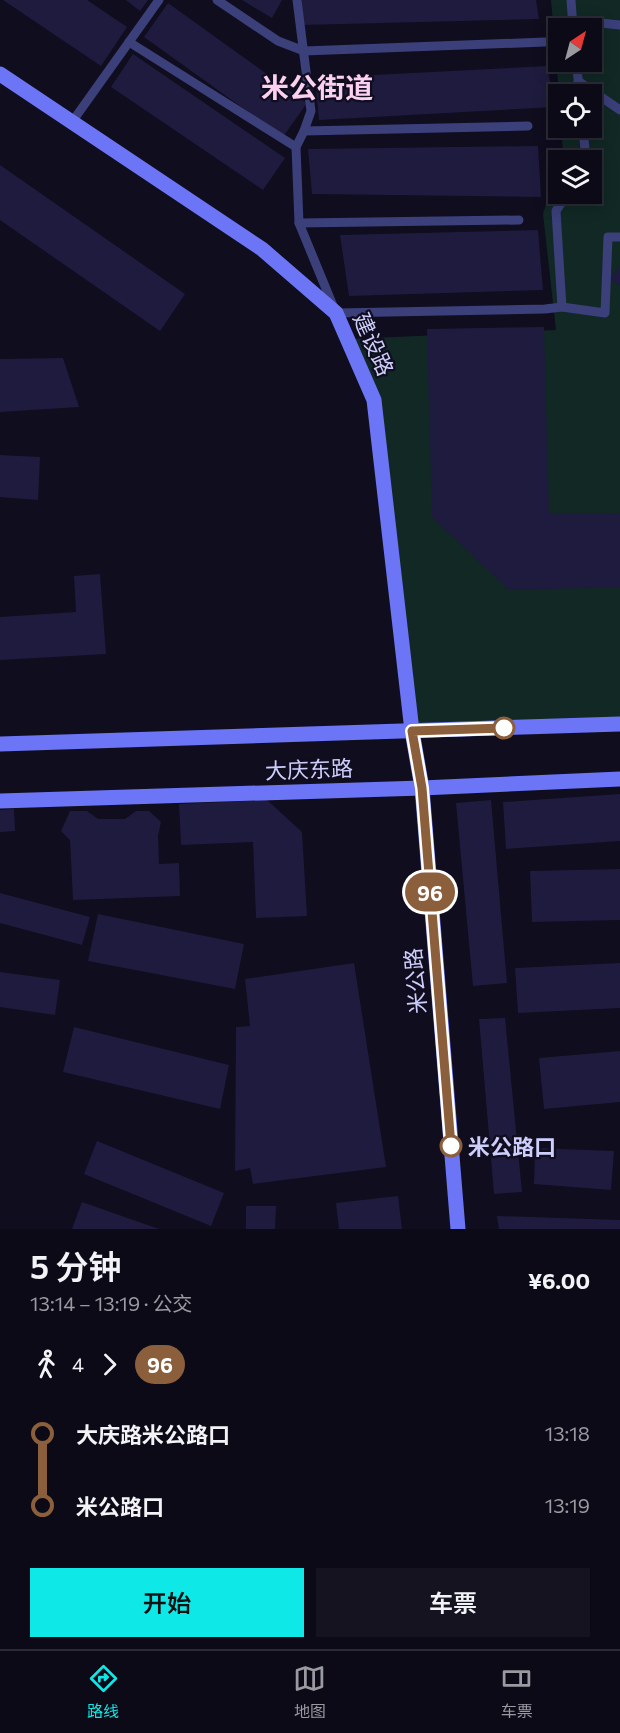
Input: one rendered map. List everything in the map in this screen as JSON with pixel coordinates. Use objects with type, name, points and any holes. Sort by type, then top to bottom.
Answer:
[{"type":"street","name":"建设路","points":[[0,74],[262,249],[336,312],[374,400],[412,731]]},
{"type":"street","name":"大庆东路","points":[[0,744],[620,724]]},
{"type":"street","name":"米公路","points":[[412,731],[422,788],[458,1229]]},
{"type":"street","name":"大庆东路","points":[[0,801],[422,788],[620,779]]},
{"type":"lane","points":[[72,122],[159,0]]},
{"type":"lane","points":[[217,0],[278,41],[304,51],[545,42]]},
{"type":"lane","points":[[297,0],[311,111],[296,147],[299,223],[336,312],[545,309],[562,306],[605,313],[608,237],[620,237]]},
{"type":"lane","points":[[571,0],[572,18]]},
{"type":"lane","points":[[602,25],[620,25]]},
{"type":"lane","points":[[129,42],[296,147]]},
{"type":"lane","points":[[577,72],[578,84]]},
{"type":"lane","points":[[578,81],[620,110]]},
{"type":"lane","points":[[304,131],[528,126]]},
{"type":"lane","points":[[561,204],[556,211],[562,306]]},
{"type":"lane","points":[[299,223],[519,220]]},
{"type":"green space","points":[[551,0],[620,0],[620,724],[412,731],[374,400],[348,339],[556,330],[543,214],[548,198],[548,204],[602,204],[602,150],[563,150],[562,138],[602,138],[602,84],[558,84],[557,72],[602,72],[602,18],[553,18]]},
{"type":"building","points":[[3,0],[87,0],[127,27],[101,66]]},
{"type":"building","points":[[126,0],[148,0],[140,11]]},
{"type":"building","points":[[242,0],[282,0],[272,18]]},
{"type":"building","points":[[302,0],[536,0],[539,19],[302,25]]},
{"type":"building","points":[[168,3],[307,103],[283,137],[144,37]]},
{"type":"building","points":[[133,54],[285,158],[263,190],[111,87]]},
{"type":"building","points":[[547,66],[551,84],[548,84],[548,107],[319,120],[315,78]]},
{"type":"building","points":[[538,146],[541,197],[312,194],[308,149]]},
{"type":"building","points":[[0,165],[185,294],[160,331],[0,220]]},
{"type":"building","points":[[538,230],[543,290],[349,296],[340,235]]},
{"type":"building","points":[[620,266],[620,286],[610,279]]},
{"type":"building","points":[[544,327],[549,514],[620,513],[620,587],[509,590],[432,517],[427,329]]},
{"type":"building","points":[[63,358],[79,407],[0,412],[0,359]]},
{"type":"building","points":[[0,455],[40,457],[38,500],[0,497]]},
{"type":"building","points":[[100,574],[106,654],[0,660],[0,617],[76,612],[74,576]]},
{"type":"building","points":[[620,794],[620,841],[506,849],[503,802]]},
{"type":"building","points":[[267,800],[302,832],[307,916],[256,918],[253,842],[181,845],[179,804]]},
{"type":"building","points":[[491,800],[507,983],[473,986],[456,803]]},
{"type":"building","points":[[14,809],[15,831],[0,832],[0,810]]},
{"type":"building","points":[[70,811],[87,811],[98,819],[125,819],[136,811],[149,811],[161,822],[158,836],[159,864],[179,863],[180,896],[73,900],[70,840],[61,831]]},
{"type":"building","points":[[620,869],[620,920],[532,922],[530,871]]},
{"type":"building","points":[[0,893],[90,917],[82,945],[0,923]]},
{"type":"building","points":[[98,914],[244,944],[235,989],[88,961]]},
{"type":"building","points":[[354,963],[386,1167],[253,1184],[250,1168],[235,1171],[236,1027],[250,1026],[245,979]]},
{"type":"building","points":[[620,963],[620,1008],[518,1013],[515,968]]},
{"type":"building","points":[[0,972],[60,980],[55,1015],[0,1007]]},
{"type":"building","points":[[505,1018],[522,1192],[494,1194],[479,1019]]},
{"type":"building","points":[[74,1027],[229,1065],[220,1109],[63,1072]]},
{"type":"building","points":[[620,1051],[620,1102],[544,1109],[539,1058]]},
{"type":"building","points":[[97,1141],[224,1193],[211,1226],[84,1174]]},
{"type":"building","points":[[535,1148],[614,1151],[611,1190],[534,1184]]},
{"type":"building","points":[[398,1196],[402,1229],[339,1229],[336,1203]]},
{"type":"building","points":[[82,1202],[159,1229],[72,1229]]},
{"type":"building","points":[[246,1206],[276,1206],[275,1229],[246,1229]]},
{"type":"building","points":[[497,1216],[620,1220],[620,1229],[499,1229]]},
{"type":"bus line","name":"96","points":[[451,1146],[422,788],[412,731],[504,728]]},
{"type":"place","name":"米公路口","points":[[451,1146]]},
{"type":"district","name":"米公街道","points":[[317,87]]}]
